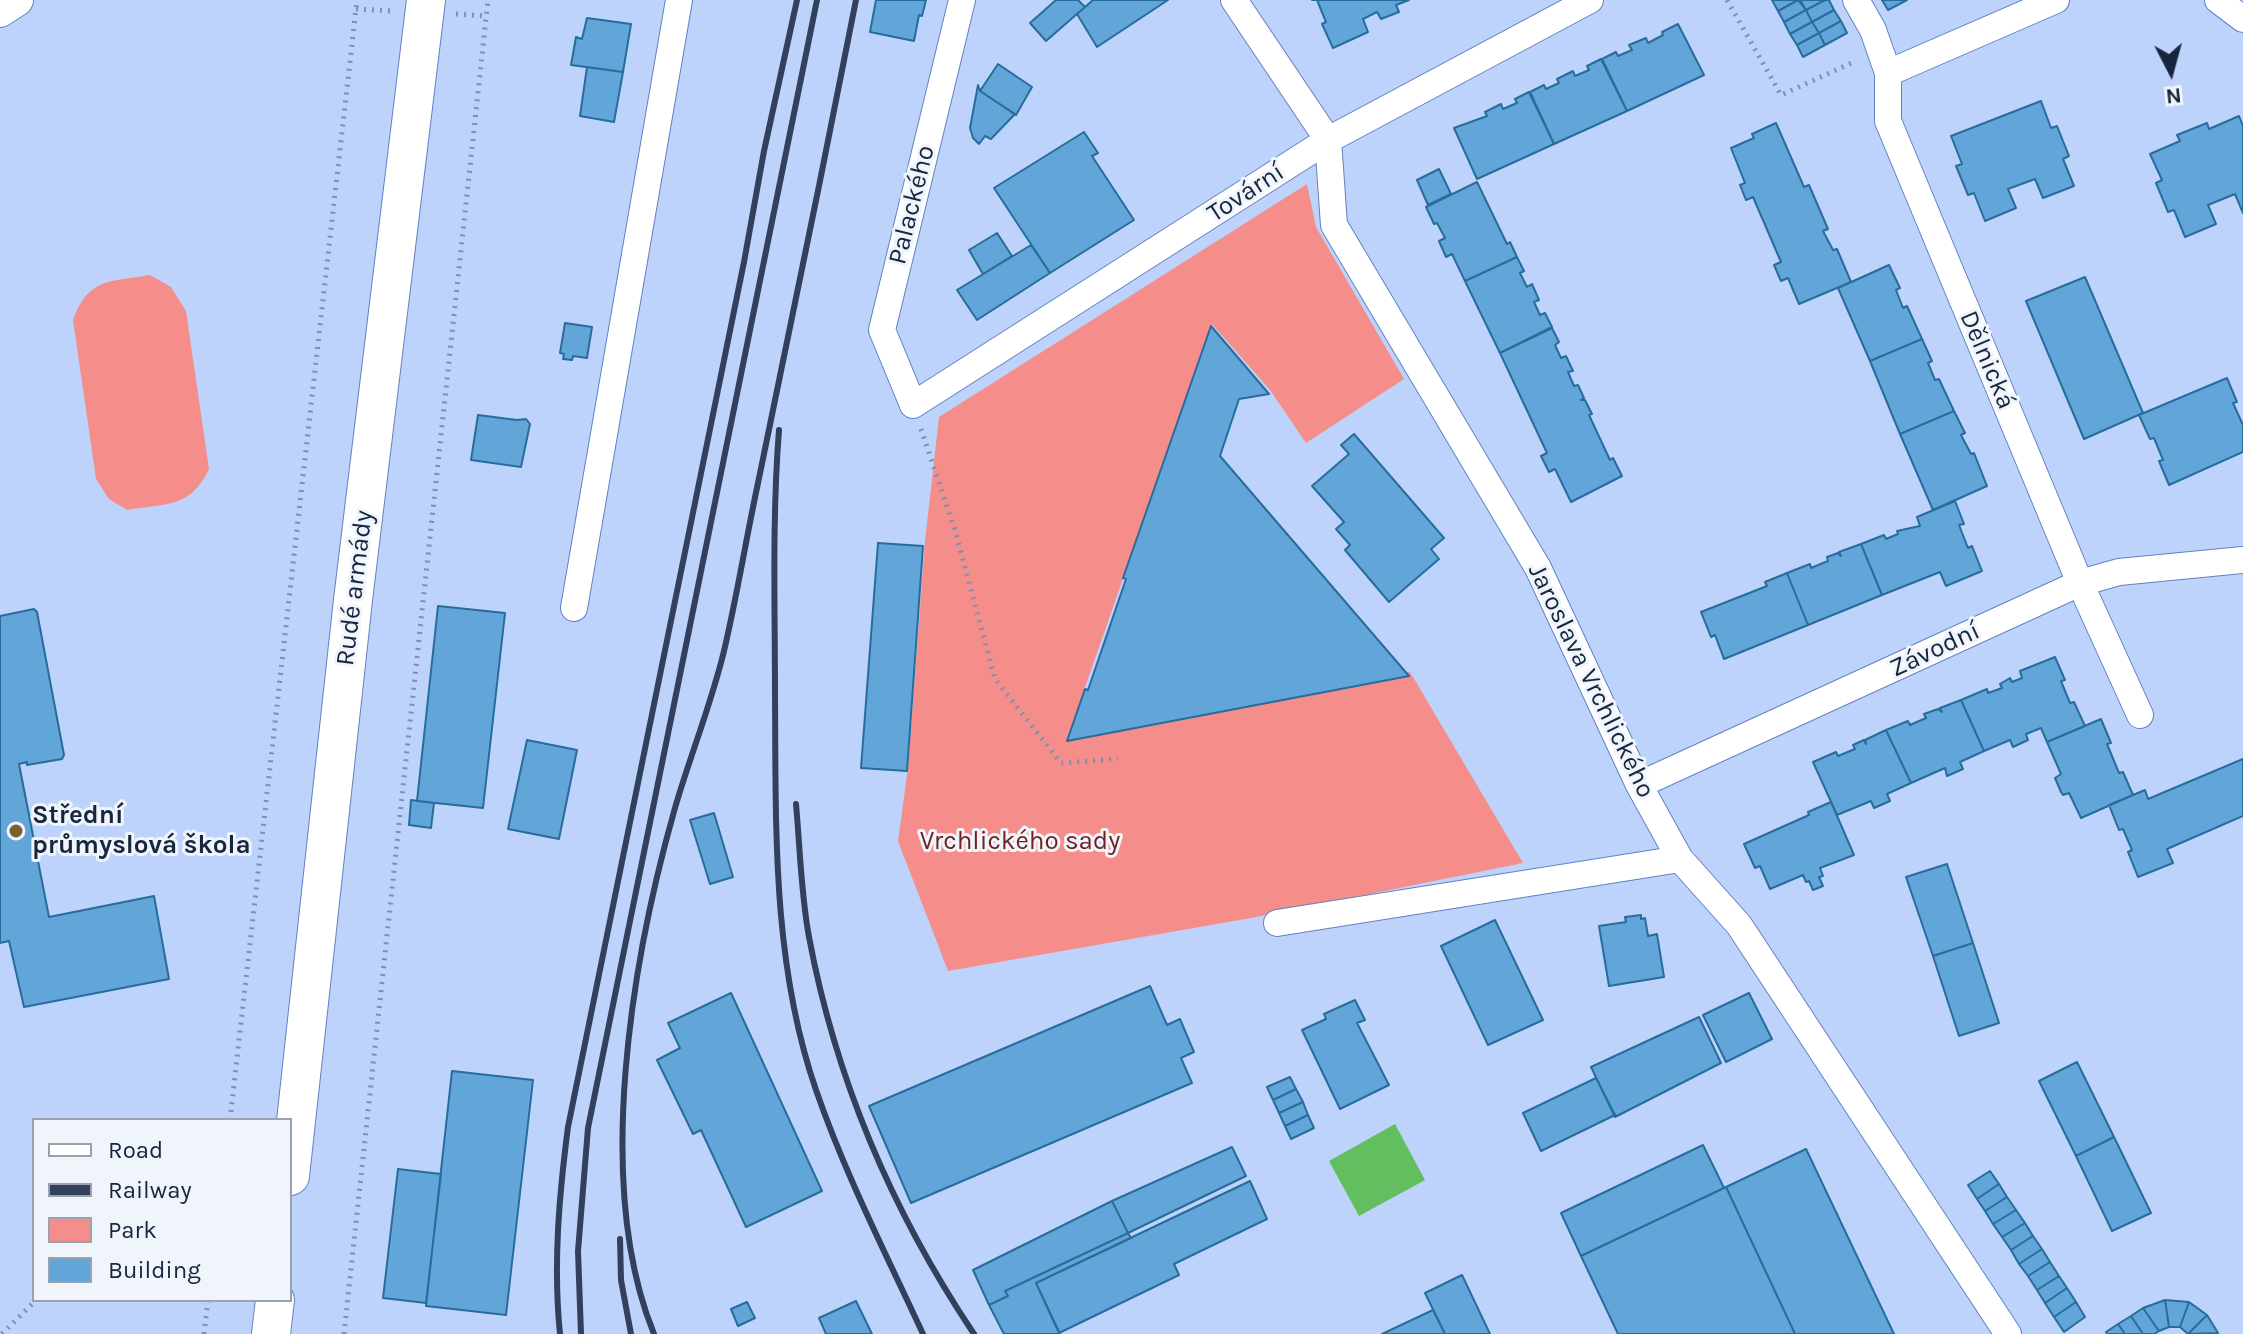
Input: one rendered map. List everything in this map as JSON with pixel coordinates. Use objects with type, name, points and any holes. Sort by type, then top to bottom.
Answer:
[{"type":"main road","name":"Rudé armády","points":[[292,1158],[353,600],[426,0]]},
{"type":"main road","points":[[271,1334],[275,1302]]},
{"type":"street","points":[[0,11],[17,0]]},
{"type":"street","points":[[574,608],[679,0]]},
{"type":"street","name":"Palackého","points":[[913,405],[882,330],[962,0]]},
{"type":"street","name":"Jaroslava Vrchlického","points":[[1234,0],[1328,140],[1334,225],[1538,568],[1639,785],[1680,859],[1739,925],[2008,1334]]},
{"type":"street","name":"Tovární","points":[[913,405],[1328,140],[1590,0]]},
{"type":"street","name":"Dělnická","points":[[1856,0],[1873,30],[1884,61],[1888,121],[2080,583],[2140,715]]},
{"type":"street","points":[[1884,61],[2056,0]]},
{"type":"street","points":[[2218,0],[2243,19]]},
{"type":"street","name":"Závodní","points":[[1639,785],[2080,583],[2119,572],[2243,560]]},
{"type":"street","points":[[1277,923],[1680,859]]},
{"type":"path","points":[[230,1118],[357,0]]},
{"type":"path","points":[[344,1334],[488,0]]},
{"type":"path","points":[[1727,0],[1781,95],[1884,61]]},
{"type":"path","points":[[913,405],[955,530],[995,679],[1061,763],[1118,759]]},
{"type":"path","points":[[2,1334],[34,1302]]},
{"type":"path","points":[[204,1334],[208,1302]]},
{"type":"green space","name":"Vrchlického sady","points":[[1307,184],[1316,227],[1404,379],[1306,443],[1270,390],[1212,324],[1068,736],[1410,672],[1523,863],[1251,918],[948,971],[898,841],[908,768],[925,541],[939,417]]},
{"type":"green space","points":[[150,275],[171,287],[186,311],[209,469],[202,482],[185,498],[127,510],[109,499],[96,479],[73,320],[86,296],[102,284]]},
{"type":"shaded area","points":[[1395,1124],[1425,1180],[1359,1216],[1329,1161]]},
{"type":"building","points":[[876,0],[926,0],[922,16],[919,15],[914,41],[870,32]]},
{"type":"building","points":[[1056,0],[1078,0],[1085,7],[1046,41],[1030,23]]},
{"type":"building","points":[[1093,0],[1168,0],[1097,47],[1077,14]]},
{"type":"building","points":[[1317,0],[1409,0],[1396,5],[1399,12],[1381,19],[1377,12],[1363,19],[1368,32],[1333,48],[1322,24],[1326,22]]},
{"type":"building","points":[[1772,0],[1798,0],[1778,11]]},
{"type":"building","points":[[1798,0],[1806,10],[1784,22],[1778,11]]},
{"type":"building","points":[[1800,0],[1825,0],[1806,10]]},
{"type":"building","points":[[1829,0],[1834,10],[1812,22],[1806,10]]},
{"type":"building","points":[[1882,0],[1907,0],[1888,10]]},
{"type":"building","points":[[1806,10],[1812,22],[1790,34],[1784,22]]},
{"type":"building","points":[[1834,10],[1841,21],[1819,33],[1812,22]]},
{"type":"building","points":[[587,18],[631,24],[623,72],[571,65],[576,37],[582,39]]},
{"type":"building","points":[[1841,21],[1847,33],[1825,45],[1819,33]]},
{"type":"building","points":[[1812,22],[1819,33],[1797,45],[1790,34]]},
{"type":"building","points":[[1678,24],[1704,75],[1627,111],[1602,59],[1616,52],[1618,56],[1632,50],[1629,45],[1646,38],[1648,43]]},
{"type":"building","points":[[1819,33],[1825,45],[1803,57],[1797,45]]},
{"type":"building","points":[[1601,59],[1627,111],[1554,144],[1530,92],[1544,85],[1546,89],[1559,83],[1557,79],[1573,71],[1575,76],[1589,70],[1587,66]]},
{"type":"building","points":[[998,64],[1032,87],[1016,115],[980,91]]},
{"type":"building","points":[[587,67],[623,72],[614,122],[580,116]]},
{"type":"building","points":[[978,85],[980,91],[1015,114],[991,139],[985,136],[979,144],[970,128]]},
{"type":"building","points":[[1529,92],[1554,144],[1477,179],[1454,128],[1487,116],[1485,112],[1501,104],[1503,109],[1517,103],[1515,99]]},
{"type":"building","points":[[2041,101],[2051,128],[2057,126],[2069,156],[2063,159],[2074,186],[2043,198],[2035,179],[2008,189],[2016,208],[1985,221],[1974,193],[1968,195],[1956,166],[1962,164],[1951,136]]},
{"type":"building","points":[[2239,116],[2243,126],[2243,213],[2235,194],[2208,205],[2216,224],[2185,237],[2174,210],[2168,212],[2156,183],[2162,180],[2150,154],[2180,141],[2177,135],[2207,123],[2209,129]]},
{"type":"building","points":[[1776,123],[1804,187],[1809,185],[1828,229],[1823,231],[1833,250],[1837,249],[1851,282],[1799,304],[1788,278],[1781,281],[1774,265],[1781,262],[1753,197],[1746,200],[1740,185],[1745,183],[1731,148],[1754,138],[1752,134]]},
{"type":"building","points":[[1084,132],[1098,153],[1092,156],[1134,220],[1050,273],[994,188]]},
{"type":"building","points":[[1439,169],[1451,194],[1428,205],[1417,180]]},
{"type":"building","points":[[1477,182],[1507,244],[1510,242],[1517,257],[1465,281],[1452,254],[1446,257],[1439,241],[1445,238],[1426,207]]},
{"type":"building","points":[[997,233],[1012,256],[983,274],[969,250]]},
{"type":"building","points":[[1031,245],[1050,273],[977,320],[957,290]]},
{"type":"building","points":[[1517,257],[1527,287],[1532,284],[1539,300],[1534,302],[1540,315],[1545,313],[1552,327],[1500,353],[1465,281]]},
{"type":"building","points":[[1889,265],[1900,288],[1896,290],[1903,308],[1907,306],[1922,339],[1870,361],[1838,288]]},
{"type":"building","points":[[2085,277],[2143,413],[2084,439],[2026,301]]},
{"type":"building","points":[[565,323],[592,327],[587,358],[573,356],[572,360],[563,359],[564,354],[560,353]]},
{"type":"building","points":[[1211,326],[1269,394],[1239,399],[1220,456],[1409,676],[1067,741],[1085,689],[1088,690],[1126,579],[1123,578]]},
{"type":"building","points":[[1552,328],[1559,342],[1555,345],[1561,358],[1566,356],[1573,371],[1568,372],[1574,386],[1578,385],[1584,398],[1581,400],[1585,400],[1592,414],[1589,415],[1610,460],[1613,458],[1622,476],[1571,502],[1555,469],[1549,472],[1541,456],[1547,453],[1500,353]]},
{"type":"building","points":[[1922,339],[1932,361],[1928,363],[1935,380],[1939,379],[1954,411],[1900,434],[1870,361]]},
{"type":"building","points":[[2227,378],[2243,425],[2243,452],[2169,485],[2154,438],[2150,439],[2139,415]]},
{"type":"building","points":[[1954,411],[1965,433],[1961,435],[1971,454],[1974,453],[1987,486],[1933,510],[1900,434]]},
{"type":"building","points":[[478,415],[526,419],[530,424],[521,467],[471,460]]},
{"type":"building","points":[[1354,434],[1444,538],[1431,549],[1439,559],[1389,602],[1345,550],[1350,545],[1336,529],[1344,522],[1312,486],[1349,454],[1341,445]]},
{"type":"building","points":[[1955,501],[1964,524],[1959,525],[1982,571],[1946,586],[1940,572],[1882,595],[1861,544],[1884,535],[1886,539],[1898,534],[1897,531],[1920,526],[1917,517]]},
{"type":"building","points":[[878,543],[923,546],[907,771],[861,768]]},
{"type":"building","points":[[1861,544],[1882,595],[1808,625],[1787,573],[1810,564],[1811,568],[1828,561],[1827,557],[1838,553],[1841,556],[1839,552]]},
{"type":"building","points":[[1787,573],[1808,625],[1724,659],[1715,635],[1711,637],[1701,612],[1767,586],[1765,582]]},
{"type":"building","points":[[438,606],[505,613],[483,808],[417,801]]},
{"type":"building","name":"Střední průmyslová škola","points":[[34,609],[64,755],[62,759],[19,764],[49,917],[154,896],[169,979],[24,1007],[9,941],[0,943],[0,616]]},
{"type":"building","points":[[2055,657],[2070,703],[2074,702],[2085,726],[2047,742],[2041,728],[2026,734],[2028,740],[2013,747],[2010,740],[1984,751],[1961,700],[1987,689],[1988,693],[2002,688],[2000,684],[2010,678],[2012,682],[2022,678],[2020,671]]},
{"type":"building","points":[[1961,700],[1984,751],[1960,762],[1963,769],[1947,776],[1945,768],[1911,783],[1886,730],[1908,721],[1910,725],[1926,718],[1924,714],[1938,709],[1942,712],[1940,708]]},
{"type":"building","points":[[2101,719],[2119,773],[2123,772],[2133,795],[2081,818],[2069,793],[2063,795],[2061,792],[2055,778],[2061,774],[2047,742]]},
{"type":"building","points":[[1886,730],[1911,783],[1887,794],[1890,801],[1874,808],[1871,801],[1837,815],[1813,762],[1836,752],[1838,756],[1855,749],[1853,745],[1864,740],[1866,744],[1865,740]]},
{"type":"building","points":[[527,740],[577,750],[559,839],[508,829]]},
{"type":"building","points":[[2243,759],[2243,816],[2167,849],[2173,863],[2138,877],[2128,852],[2132,850],[2123,829],[2119,830],[2109,805],[2145,790],[2148,799]]},
{"type":"building","points":[[411,800],[434,803],[431,828],[409,825]]},
{"type":"building","points":[[1831,802],[1854,855],[1820,868],[1823,876],[1819,877],[1823,886],[1813,890],[1803,875],[1770,889],[1760,866],[1755,868],[1744,844]]},
{"type":"building","points":[[714,813],[733,877],[710,884],[690,820]]},
{"type":"building","points":[[1947,864],[1973,943],[1933,956],[1906,877]]},
{"type":"building","points":[[1641,915],[1641,919],[1645,918],[1648,936],[1657,934],[1664,977],[1609,986],[1599,926],[1626,922],[1625,917]]},
{"type":"building","points":[[1495,920],[1543,1020],[1488,1045],[1441,946]]},
{"type":"building","points":[[1973,943],[1999,1023],[1959,1036],[1933,956]]},
{"type":"building","points":[[1150,986],[1167,1025],[1180,1019],[1194,1052],[1181,1058],[1192,1083],[911,1203],[869,1106]]},
{"type":"building","points":[[731,993],[822,1191],[746,1227],[701,1130],[693,1134],[657,1060],[680,1048],[668,1023]]},
{"type":"building","points":[[1749,993],[1772,1039],[1726,1062],[1703,1015]]},
{"type":"building","points":[[1355,1000],[1365,1020],[1357,1023],[1389,1085],[1340,1109],[1302,1030],[1326,1019],[1324,1014]]},
{"type":"building","points":[[1699,1017],[1721,1063],[1615,1117],[1591,1067]]},
{"type":"building","points":[[2077,1062],[2114,1137],[2076,1156],[2039,1081]]},
{"type":"building","points":[[452,1071],[533,1080],[506,1315],[426,1306]]},
{"type":"building","points":[[1290,1077],[1296,1089],[1273,1100],[1267,1087]]},
{"type":"building","points":[[1596,1078],[1615,1115],[1541,1151],[1523,1113]]},
{"type":"building","points":[[1296,1089],[1303,1102],[1279,1113],[1273,1100]]},
{"type":"building","points":[[1303,1102],[1308,1115],[1285,1126],[1279,1113]]},
{"type":"building","points":[[1308,1115],[1314,1128],[1291,1139],[1285,1126]]},
{"type":"building","points":[[2114,1137],[2151,1213],[2112,1231],[2076,1156]]},
{"type":"building","points":[[1703,1145],[1724,1188],[1581,1256],[1561,1213]]},
{"type":"building","points":[[1232,1147],[1246,1176],[1128,1233],[1112,1201]]},
{"type":"building","points":[[1806,1149],[1894,1334],[1795,1334],[1726,1187]]},
{"type":"building","points":[[398,1169],[441,1174],[426,1303],[383,1298]]},
{"type":"building","points":[[1990,1171],[1999,1184],[1977,1199],[1968,1185]]},
{"type":"building","points":[[1250,1181],[1267,1219],[1174,1264],[1179,1275],[1059,1333],[1036,1283]]},
{"type":"building","points":[[1999,1184],[2007,1197],[1985,1211],[1977,1199]]},
{"type":"building","points":[[1726,1187],[1795,1334],[1618,1334],[1581,1256]]},
{"type":"building","points":[[2007,1197],[2016,1210],[1993,1224],[1985,1211]]},
{"type":"building","points":[[1112,1201],[1128,1233],[1005,1291],[1008,1296],[989,1305],[973,1270]]},
{"type":"building","points":[[2016,1210],[2025,1223],[2002,1237],[1993,1224]]},
{"type":"building","points":[[2025,1223],[2033,1236],[2011,1250],[2002,1237]]},
{"type":"building","points":[[1128,1233],[1131,1238],[1036,1283],[1060,1334],[1004,1334],[989,1305],[1008,1296],[1005,1291]]},
{"type":"building","points":[[2033,1236],[2042,1249],[2019,1264],[2011,1250]]},
{"type":"building","points":[[2042,1249],[2050,1262],[2028,1276],[2019,1264]]},
{"type":"building","points":[[2050,1262],[2059,1276],[2037,1290],[2028,1276]]},
{"type":"building","points":[[1462,1275],[1490,1334],[1445,1334],[1425,1293]]},
{"type":"building","points":[[2059,1276],[2067,1288],[2045,1303],[2037,1290]]},
{"type":"building","points":[[2067,1288],[2076,1302],[2054,1317],[2045,1303]]},
{"type":"building","points":[[2165,1300],[2169,1327],[2159,1331],[2143,1308]]},
{"type":"building","points":[[2165,1300],[2189,1302],[2180,1327],[2169,1327]]},
{"type":"building","points":[[856,1301],[872,1334],[826,1334],[819,1318]]},
{"type":"building","points":[[747,1302],[755,1318],[738,1326],[731,1309]]},
{"type":"building","points":[[2076,1302],[2085,1317],[2064,1332],[2054,1317]]},
{"type":"building","points":[[2189,1302],[2207,1315],[2188,1334],[2180,1327]]},
{"type":"building","points":[[2143,1308],[2159,1331],[2154,1334],[2143,1334],[2131,1316]]},
{"type":"building","points":[[1433,1310],[1445,1334],[1382,1334]]},
{"type":"building","points":[[2207,1315],[2218,1333],[2188,1334]]},
{"type":"building","points":[[2131,1316],[2143,1334],[2125,1334],[2118,1324]]},
{"type":"building","points":[[2118,1324],[2125,1334],[2107,1334],[2106,1332]]},
{"type":"railway","points":[[560,1334],[558,1230],[568,1127],[797,0]]},
{"type":"railway","points":[[581,1334],[578,1251],[588,1128],[817,0]]},
{"type":"railway","points":[[654,1334],[636,1275],[626,1210],[622,1142],[633,1002],[659,868],[729,630],[856,0]]},
{"type":"railway","points":[[779,430],[775,529],[777,845],[779,895],[791,993],[802,1042],[827,1121],[866,1214],[923,1334]]},
{"type":"railway","points":[[796,804],[809,937],[835,1043],[852,1094],[893,1193],[974,1334]]},
{"type":"railway","points":[[620,1239],[621,1280],[631,1334]]},
{"type":"place","name":"Střední průmyslová škola","points":[[16,831]]}]
